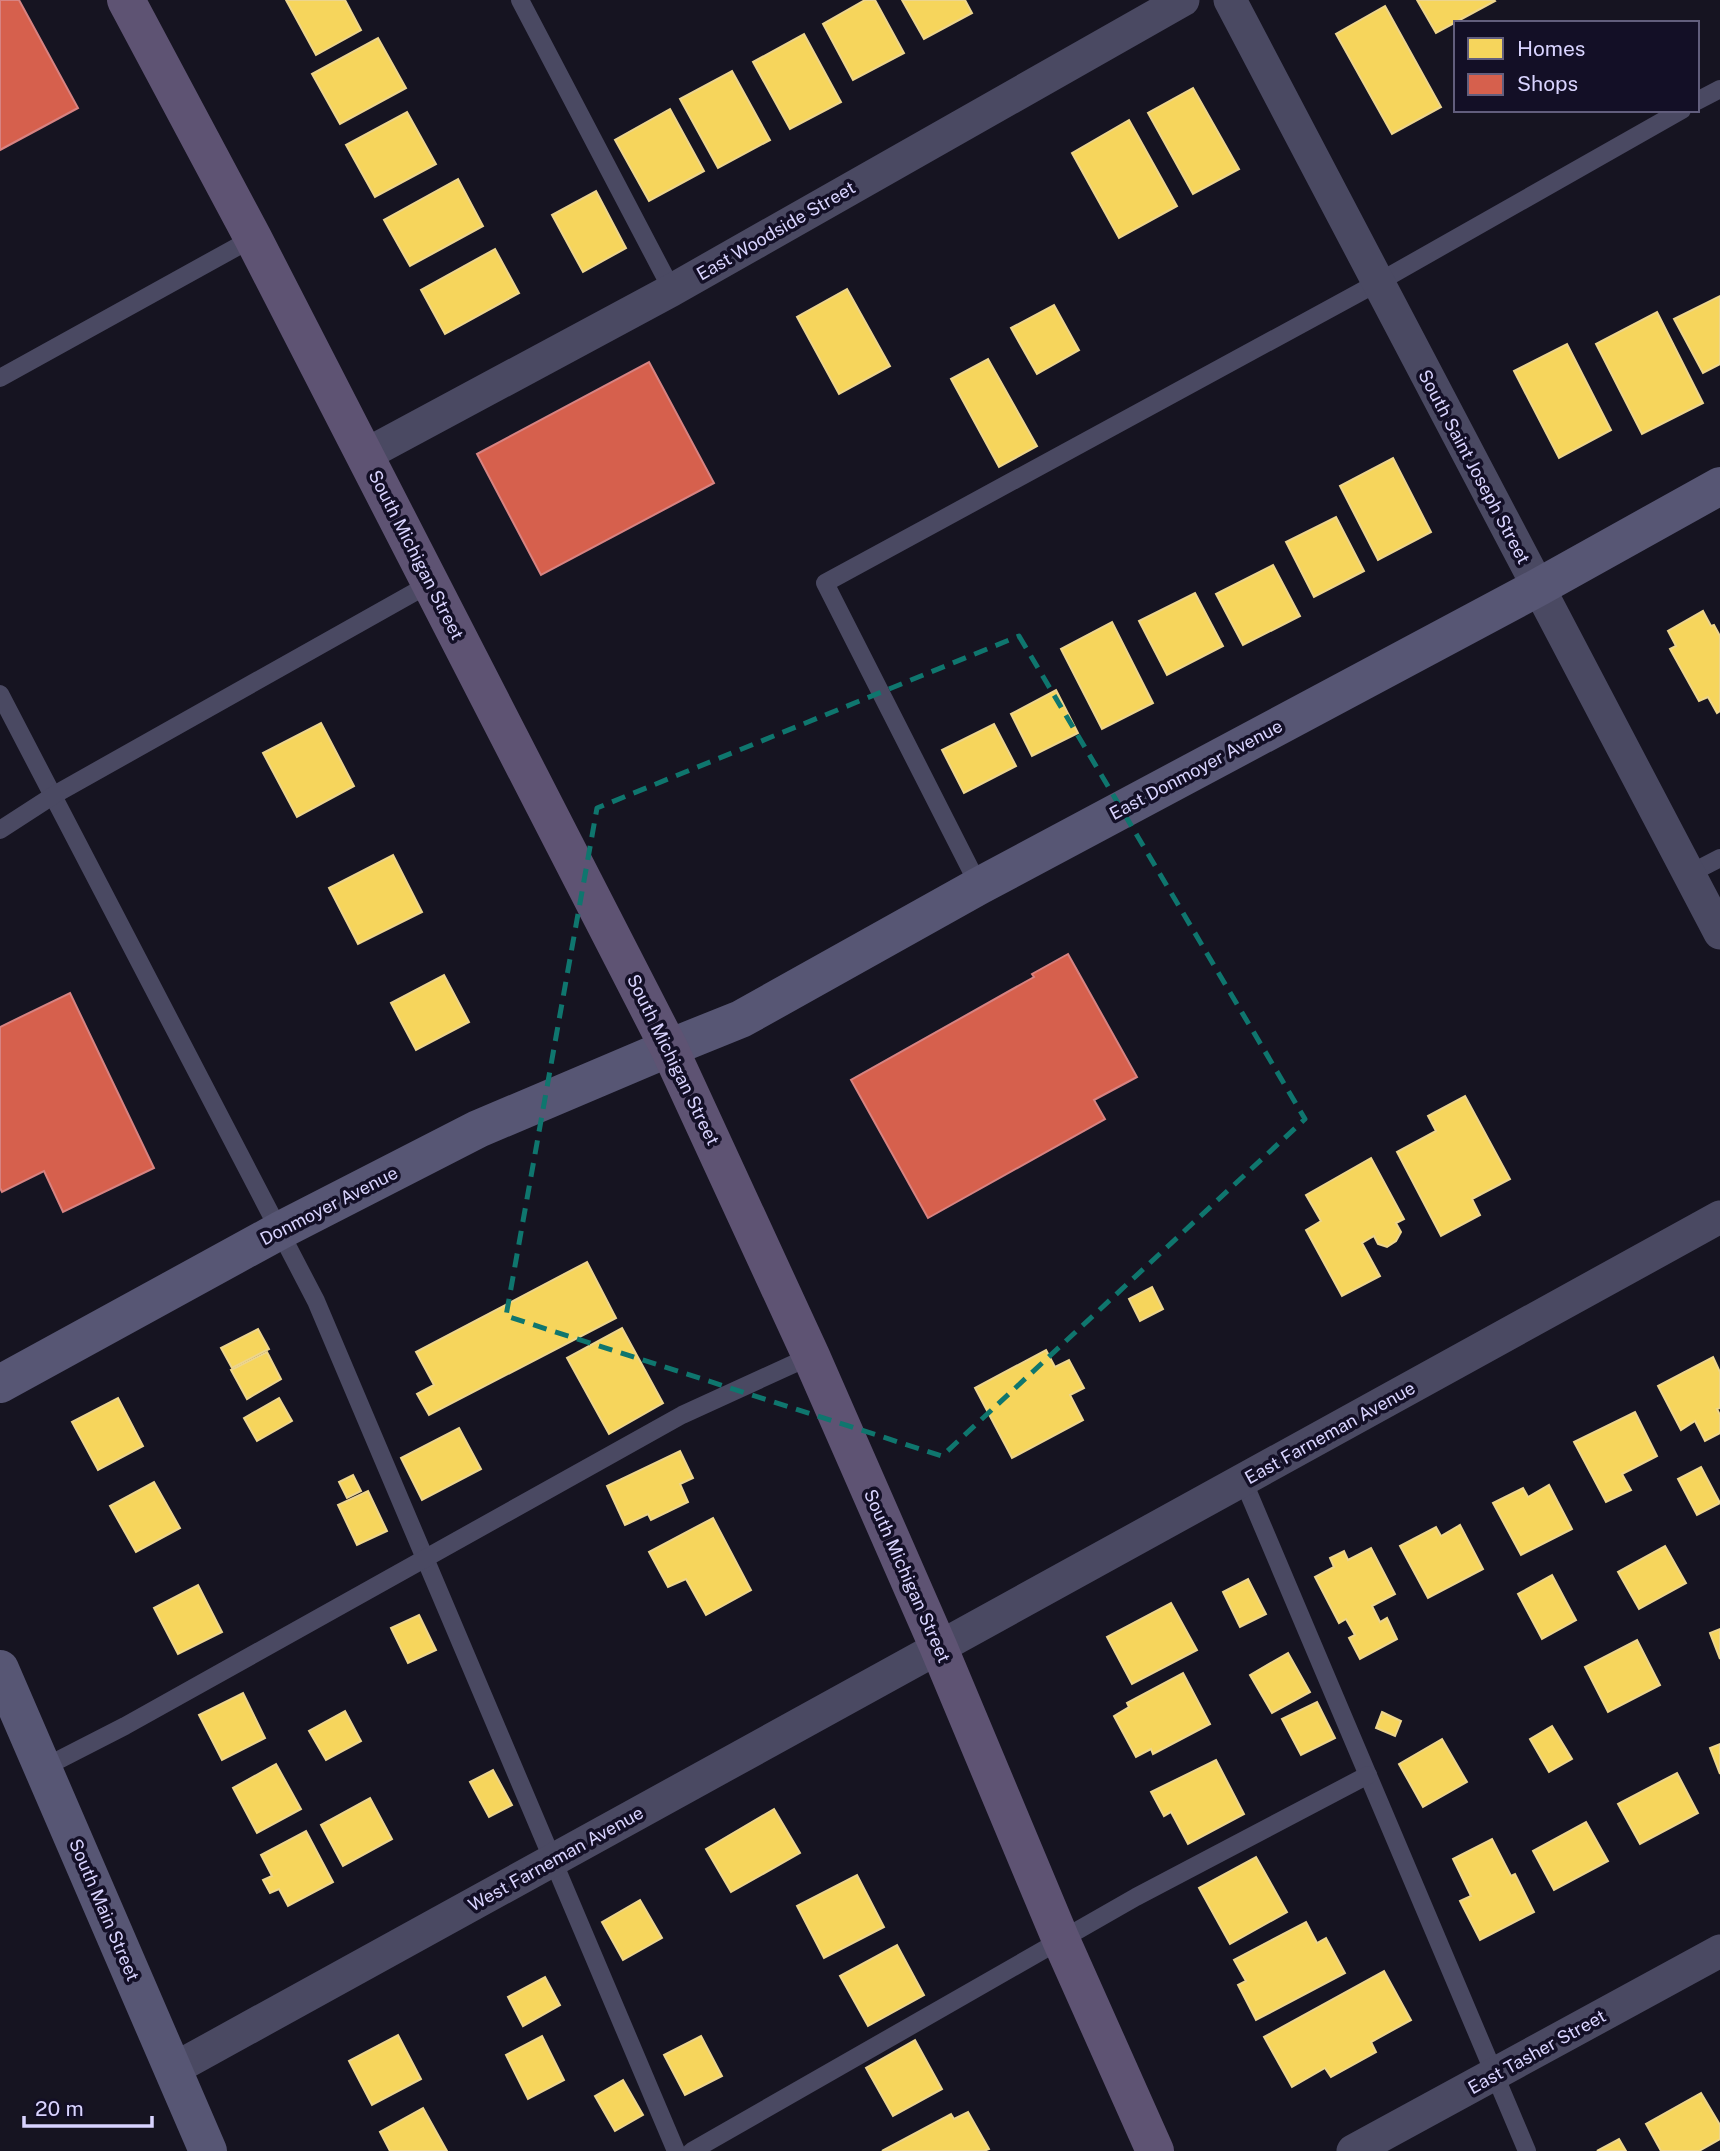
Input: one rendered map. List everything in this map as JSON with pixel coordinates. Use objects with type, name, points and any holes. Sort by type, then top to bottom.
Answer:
[{"type":"main road","name":"South Michigan Street","points":[[126,0],[253,238],[668,1048],[811,1356],[938,1646],[1061,1940],[1155,2151]]},
{"type":"street","name":"East Woodside Street","points":[[365,455],[672,290],[1183,0]]},
{"type":"street","name":"South Saint Joseph Street","points":[[1230,0],[1720,933]]},
{"type":"street","name":"East Donmoyer Avenue","points":[[668,1048],[741,1020],[979,886],[1537,588],[1720,486]]},
{"type":"street","name":"Donmoyer Avenue","points":[[0,1384],[281,1230],[478,1129],[668,1048]]},
{"type":"street","name":"East Farneman Avenue","points":[[938,1646],[1720,1217]]},
{"type":"street","name":"West Farneman Avenue","points":[[172,2070],[554,1861],[938,1646]]},
{"type":"street","name":"South Main Street","points":[[0,1669],[208,2151]]},
{"type":"street","name":"East Tasher Street","points":[[1353,2151],[1720,1951]]},
{"type":"lane","points":[[520,0],[672,290]]},
{"type":"lane","points":[[1699,101],[1720,89]]},
{"type":"lane","points":[[979,886],[825,583],[1377,283],[1678,112]]},
{"type":"lane","points":[[0,378],[253,238]]},
{"type":"lane","points":[[0,830],[54,795],[430,583]]},
{"type":"lane","points":[[0,694],[316,1301],[676,2151]]},
{"type":"lane","points":[[1689,874],[1720,858]]},
{"type":"lane","points":[[43,1768],[125,1726],[682,1415],[811,1356]]},
{"type":"lane","points":[[1243,1480],[1527,2151]]},
{"type":"lane","points":[[692,2151],[1136,1896],[1368,1775]]},
{"type":"highlighted area","points":[[1019,636],[1305,1119],[942,1456],[506,1316],[597,808]]},
{"type":"building: Homes","points":[[286,0],[345,0],[361,30],[316,55]]},
{"type":"building: Homes","points":[[865,0],[875,0],[904,53],[853,80],[823,24]]},
{"type":"building: Homes","points":[[902,0],[965,0],[972,13],[924,39]]},
{"type":"building: Homes","points":[[1417,0],[1495,1],[1454,21],[1436,33]]},
{"type":"building: Homes","points":[[1385,6],[1441,107],[1392,134],[1336,34]]},
{"type":"building: Homes","points":[[804,34],[841,102],[790,129],[753,62]]},
{"type":"building: Homes","points":[[378,38],[406,88],[340,124],[312,74]]},
{"type":"building: Homes","points":[[732,71],[770,140],[718,168],[680,99]]},
{"type":"building: Homes","points":[[1193,88],[1239,169],[1193,194],[1148,113]]},
{"type":"building: Homes","points":[[670,109],[704,171],[649,201],[615,140]]},
{"type":"building: Homes","points":[[407,112],[436,164],[375,197],[346,145]]},
{"type":"building: Homes","points":[[1129,120],[1177,206],[1119,238],[1072,153]]},
{"type":"building: Homes","points":[[458,179],[483,226],[410,266],[384,220]]},
{"type":"building: Homes","points":[[596,191],[626,248],[583,272],[552,215]]},
{"type":"building: Homes","points":[[495,249],[519,293],[445,334],[421,290]]},
{"type":"building: Homes","points":[[847,289],[890,366],[839,394],[797,317]]},
{"type":"building: Homes","points":[[1720,296],[1720,364],[1703,373],[1674,319]]},
{"type":"building: Homes","points":[[1054,305],[1079,350],[1037,374],[1011,328]]},
{"type":"building: Homes","points":[[1657,312],[1703,403],[1642,434],[1596,344]]},
{"type":"building: Homes","points":[[1567,344],[1611,430],[1559,458],[1514,371]]},
{"type":"building: Homes","points":[[988,359],[1037,446],[999,467],[951,379]]},
{"type":"building: Homes","points":[[1393,458],[1431,532],[1378,560],[1340,486]]},
{"type":"building: Homes","points":[[1336,517],[1364,571],[1314,597],[1286,542]]},
{"type":"building: Homes","points":[[1273,565],[1300,616],[1243,645],[1216,594]]},
{"type":"building: Homes","points":[[1195,593],[1223,646],[1167,675],[1139,621]]},
{"type":"building: Homes","points":[[1703,611],[1720,636],[1720,711],[1717,713],[1708,697],[1699,701],[1670,649],[1676,646],[1668,631]]},
{"type":"building: Homes","points":[[1112,622],[1153,703],[1102,729],[1061,649]]},
{"type":"building: Homes","points":[[1056,690],[1078,733],[1032,756],[1011,714]]},
{"type":"building: Homes","points":[[321,723],[354,786],[297,817],[263,753]]},
{"type":"building: Homes","points":[[994,724],[1016,766],[964,793],[942,750]]},
{"type":"building: Homes","points":[[393,855],[422,912],[358,944],[329,888]]},
{"type":"building: Homes","points":[[444,975],[469,1022],[416,1050],[391,1003]]},
{"type":"building: Homes","points":[[1465,1096],[1510,1179],[1472,1199],[1480,1215],[1441,1236],[1397,1152],[1436,1131],[1428,1116]]},
{"type":"building: Homes","points":[[1371,1158],[1404,1219],[1396,1223],[1401,1232],[1396,1241],[1387,1247],[1378,1244],[1374,1236],[1362,1243],[1380,1276],[1342,1296],[1306,1230],[1321,1221],[1306,1195]]},
{"type":"building: Homes","points":[[587,1262],[616,1318],[429,1415],[417,1394],[434,1385],[416,1352]]},
{"type":"building: Homes","points":[[1152,1287],[1163,1309],[1140,1321],[1129,1299]]},
{"type":"building: Homes","points":[[622,1328],[663,1403],[609,1434],[567,1358]]},
{"type":"building: Homes","points":[[258,1329],[269,1349],[232,1368],[221,1348]]},
{"type":"building: Homes","points":[[1046,1350],[1055,1367],[1069,1360],[1084,1388],[1070,1395],[1083,1420],[1012,1458],[975,1388]]},
{"type":"building: Homes","points":[[267,1352],[281,1379],[247,1399],[231,1370]]},
{"type":"building: Homes","points":[[1713,1357],[1720,1372],[1720,1408],[1717,1409],[1720,1415],[1720,1433],[1705,1441],[1695,1421],[1681,1430],[1658,1386]]},
{"type":"building: Homes","points":[[118,1398],[143,1446],[98,1470],[72,1422]]},
{"type":"building: Homes","points":[[279,1398],[292,1421],[257,1441],[244,1418]]},
{"type":"building: Homes","points":[[1635,1412],[1657,1456],[1622,1474],[1631,1490],[1606,1502],[1574,1442]]},
{"type":"building: Homes","points":[[459,1428],[481,1469],[422,1500],[401,1458]]},
{"type":"building: Homes","points":[[680,1451],[693,1478],[680,1484],[688,1502],[651,1520],[648,1514],[625,1525],[607,1486]]},
{"type":"building: Homes","points":[[1701,1467],[1720,1503],[1697,1515],[1678,1479]]},
{"type":"building: Homes","points":[[353,1475],[361,1491],[347,1498],[339,1482]]},
{"type":"building: Homes","points":[[154,1482],[180,1528],[136,1552],[110,1506]]},
{"type":"building: Homes","points":[[1549,1485],[1572,1529],[1521,1555],[1493,1503],[1523,1488],[1528,1497]]},
{"type":"building: Homes","points":[[368,1491],[387,1531],[357,1545],[338,1505]]},
{"type":"building: Homes","points":[[713,1518],[751,1590],[706,1615],[686,1579],[668,1587],[649,1552]]},
{"type":"building: Homes","points":[[1460,1525],[1483,1569],[1428,1598],[1400,1546],[1436,1527],[1441,1536]]},
{"type":"building: Homes","points":[[1665,1546],[1686,1583],[1639,1609],[1618,1572]]},
{"type":"building: Homes","points":[[1371,1548],[1395,1594],[1372,1606],[1380,1622],[1387,1618],[1397,1639],[1360,1659],[1349,1638],[1355,1635],[1346,1619],[1339,1623],[1315,1577],[1334,1567],[1330,1558],[1344,1551],[1348,1560]]},
{"type":"building: Homes","points":[[1552,1575],[1576,1620],[1542,1639],[1518,1594]]},
{"type":"building: Homes","points":[[1248,1579],[1266,1614],[1240,1627],[1223,1592]]},
{"type":"building: Homes","points":[[198,1585],[222,1632],[178,1654],[154,1608]]},
{"type":"building: Homes","points":[[1171,1603],[1197,1650],[1132,1684],[1107,1637]]},
{"type":"building: Homes","points":[[419,1615],[436,1650],[408,1663],[391,1628]]},
{"type":"building: Homes","points":[[1720,1629],[1720,1659],[1710,1633]]},
{"type":"building: Homes","points":[[1637,1640],[1660,1685],[1608,1712],[1585,1667]]},
{"type":"building: Homes","points":[[1288,1653],[1310,1692],[1272,1713],[1250,1675]]},
{"type":"building: Homes","points":[[1183,1673],[1210,1724],[1153,1754],[1151,1749],[1136,1757],[1114,1716],[1129,1707],[1127,1703]]},
{"type":"building: Homes","points":[[243,1693],[265,1738],[222,1760],[199,1715]]},
{"type":"building: Homes","points":[[1317,1702],[1335,1738],[1301,1755],[1282,1719]]},
{"type":"building: Homes","points":[[345,1711],[361,1741],[326,1760],[309,1731]]},
{"type":"building: Homes","points":[[1382,1712],[1401,1721],[1395,1736],[1376,1728]]},
{"type":"building: Homes","points":[[1552,1726],[1572,1759],[1549,1772],[1530,1739]]},
{"type":"building: Homes","points":[[1442,1739],[1467,1782],[1423,1807],[1399,1764]]},
{"type":"building: Homes","points":[[1720,1744],[1720,1774],[1710,1748]]},
{"type":"building: Homes","points":[[1216,1760],[1244,1814],[1188,1844],[1171,1812],[1164,1816],[1151,1792]]},
{"type":"building: Homes","points":[[276,1764],[301,1809],[257,1833],[233,1788]]},
{"type":"building: Homes","points":[[493,1770],[512,1805],[489,1817],[470,1782]]},
{"type":"building: Homes","points":[[1677,1773],[1698,1813],[1640,1844],[1618,1804]]},
{"type":"building: Homes","points":[[370,1798],[392,1839],[343,1866],[321,1825]]},
{"type":"building: Homes","points":[[774,1809],[800,1853],[731,1892],[706,1849]]},
{"type":"building: Homes","points":[[1586,1822],[1608,1861],[1554,1890],[1533,1851]]},
{"type":"building: Homes","points":[[306,1831],[333,1882],[288,1906],[279,1889],[270,1893],[263,1880],[272,1876],[261,1855]]},
{"type":"building: Homes","points":[[1492,1839],[1511,1876],[1515,1874],[1534,1912],[1480,1940],[1460,1901],[1471,1896],[1453,1859]]},
{"type":"building: Homes","points":[[1256,1857],[1287,1912],[1230,1944],[1199,1888]]},
{"type":"building: Homes","points":[[857,1875],[884,1927],[824,1958],[797,1906]]},
{"type":"building: Homes","points":[[640,1900],[662,1938],[623,1960],[602,1922]]},
{"type":"building: Homes","points":[[1306,1922],[1317,1943],[1326,1938],[1345,1973],[1256,2020],[1238,1985],[1246,1981],[1234,1960]]},
{"type":"building: Homes","points":[[897,1945],[924,1995],[868,2026],[840,1976]]},
{"type":"building: Homes","points":[[1384,1971],[1411,2020],[1371,2042],[1376,2052],[1331,2077],[1325,2068],[1292,2087],[1264,2037]]},
{"type":"building: Homes","points":[[545,1977],[560,2005],[523,2026],[508,1997]]},
{"type":"building: Homes","points":[[398,2035],[421,2079],[372,2105],[349,2061]]},
{"type":"building: Homes","points":[[542,2036],[564,2080],[528,2099],[506,2055]]},
{"type":"building: Homes","points":[[701,2036],[722,2076],[685,2095],[664,2055]]},
{"type":"building: Homes","points":[[915,2040],[942,2089],[893,2116],[866,2068]]},
{"type":"building: Homes","points":[[623,2080],[643,2115],[615,2131],[595,2096]]},
{"type":"building: Homes","points":[[1701,2093],[1720,2125],[1720,2139],[1699,2151],[1661,2151],[1646,2124]]},
{"type":"building: Homes","points":[[423,2108],[447,2151],[390,2151],[380,2132]]},
{"type":"building: Homes","points":[[968,2112],[989,2149],[882,2151],[951,2114],[954,2119]]},
{"type":"building: Homes","points":[[1619,2139],[1626,2151],[1597,2151]]},
{"type":"building: Shops","points":[[0,0],[19,0],[78,108],[0,150]]},
{"type":"building: Shops","points":[[649,362],[714,483],[541,575],[477,454]]},
{"type":"building: Shops","points":[[1068,954],[1137,1077],[1094,1100],[1105,1119],[928,1218],[851,1080],[1034,977],[1032,974]]},
{"type":"building: Shops","points":[[70,993],[154,1168],[63,1212],[44,1171],[2,1192],[0,1188],[0,1027]]}]
